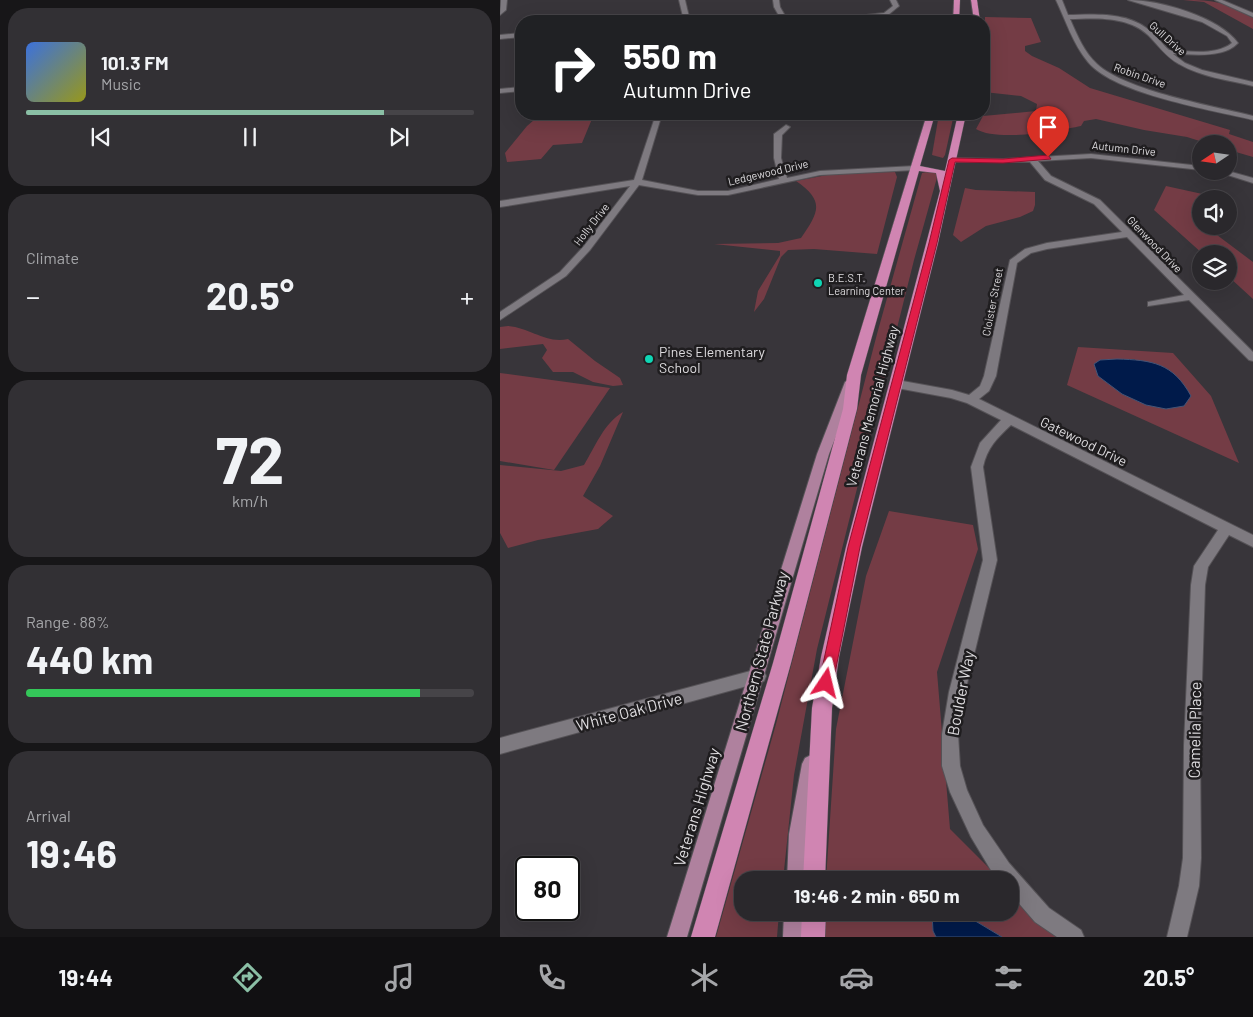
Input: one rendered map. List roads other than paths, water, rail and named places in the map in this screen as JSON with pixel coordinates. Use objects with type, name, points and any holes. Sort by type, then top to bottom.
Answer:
[{"type":"highway","points":[[956,15],[957,0]]},
{"type":"highway","points":[[974,0],[976,15]]},
{"type":"highway","name":"Veterans Memorial Highway","points":[[854,375],[929,120]]},
{"type":"highway","name":"Veterans Memorial Highway","points":[[822,708],[847,576],[944,200],[961,120]]},
{"type":"highway","points":[[924,137],[929,156]]},
{"type":"highway","points":[[940,160],[952,160]]},
{"type":"highway","points":[[914,168],[932,169],[941,173],[944,200]]},
{"type":"highway","name":"Northern State Parkway","points":[[703,937],[779,672],[850,409],[854,375]]},
{"type":"highway","points":[[814,871],[822,708]]},
{"type":"highway","points":[[813,937],[814,921]]},
{"type":"main road","name":"Veterans Highway","points":[[677,937],[824,454],[839,408],[854,375]]},
{"type":"main road","points":[[796,871],[798,834],[822,708]]},
{"type":"main road","points":[[793,937],[794,921]]},
{"type":"street","points":[[500,13],[503,10],[504,0]]},
{"type":"street","points":[[682,0],[686,15]]},
{"type":"street","points":[[776,0],[782,15]]},
{"type":"street","points":[[876,15],[886,14],[896,6],[893,0]]},
{"type":"street","name":"Robin Drive","points":[[1060,0],[1086,56],[1096,68],[1130,84],[1253,118]]},
{"type":"street","points":[[1131,0],[1170,8],[1195,16],[1224,33],[1235,43],[1230,48],[1217,51],[1167,52]]},
{"type":"street","points":[[1218,0],[1253,16]]},
{"type":"street","name":"Gull Drive","points":[[1068,17],[1104,18],[1132,24],[1146,30],[1174,59],[1191,68],[1253,84]]},
{"type":"street","points":[[500,37],[515,36]]},
{"type":"street","points":[[500,91],[515,90]]},
{"type":"street","name":"Holly Drive","points":[[500,317],[564,274],[584,253],[637,182],[657,120]]},
{"type":"street","points":[[784,181],[777,164],[777,149],[778,134],[786,127]]},
{"type":"street","name":"Autumn Drive","points":[[955,147],[966,155],[984,160]]},
{"type":"street","name":"Autumn Drive","points":[[952,160],[1091,156],[1192,167]]},
{"type":"street","name":"Glenwood Drive","points":[[1032,159],[1038,169],[1048,178],[1097,202],[1253,358]]},
{"type":"street","name":"Ledgewood Drive","points":[[500,204],[637,182],[712,194],[746,190],[820,173],[914,168]]},
{"type":"street","points":[[893,169],[903,173],[911,183]]},
{"type":"street","points":[[1238,177],[1253,181]]},
{"type":"street","name":"Cloister Street","points":[[972,400],[985,388],[990,376],[1013,262],[1028,251],[1047,246],[1129,234]]},
{"type":"street","points":[[1152,304],[1190,297]]},
{"type":"street","name":"Gatewood Drive","points":[[897,384],[952,394],[972,400],[1253,541]]},
{"type":"street","name":"Boulder Way","points":[[1009,420],[987,440],[979,453],[977,467],[990,560],[956,692],[950,734],[951,766],[959,792],[977,831],[1002,870],[1042,915],[1074,937]]},
{"type":"street","name":"Camelia Place","points":[[1177,937],[1189,886],[1192,858],[1192,745],[1198,585],[1201,566],[1226,528]]},
{"type":"street","name":"White Oak Drive","points":[[500,746],[758,676]]},
{"type":"water","points":[[1117,359],[1151,362],[1169,370],[1177,376],[1191,396],[1184,406],[1166,409],[1146,405],[1122,394],[1098,376],[1094,364],[1100,360]]},
{"type":"water","points":[[932,921],[975,921],[1002,937],[936,937],[933,931]]},
{"type":"place","name":"B.E.S.T. Learning Center","points":[[818,283]]},
{"type":"place","name":"Pines Elementary School","points":[[649,359]]}]
